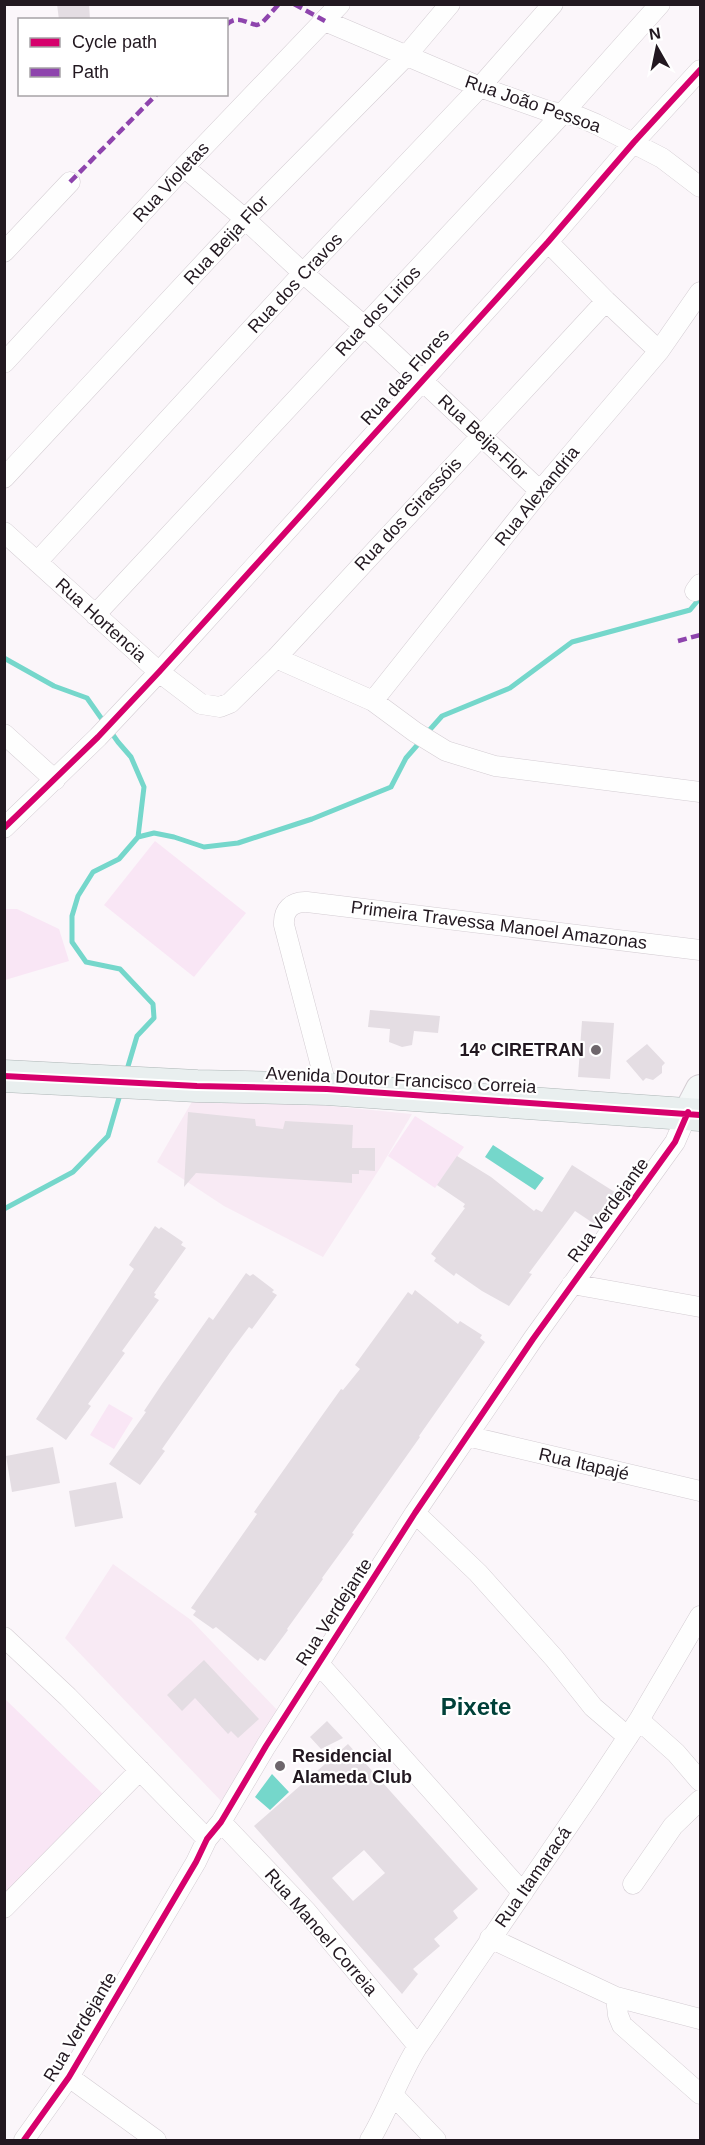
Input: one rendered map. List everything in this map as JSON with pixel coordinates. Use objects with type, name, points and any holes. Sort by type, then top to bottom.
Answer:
[{"type":"main road","name":"Avenida Doutor Francisco Correia","points":[[4,1076],[696,1106]]},
{"type":"street","name":"Rua Violetas","points":[[4,363],[184,167],[340,4]]},
{"type":"street","name":"Rua Beija Flor","points":[[4,478],[245,219],[406,55],[450,4]]},
{"type":"street","name":"Rua dos Cravos","points":[[37,562],[303,273],[480,87],[554,4]]},
{"type":"street","name":"Rua dos Lirios","points":[[95,615],[563,113],[660,4]]},
{"type":"street","name":"Rua João Pessoa","points":[[325,21],[480,87],[548,111],[563,113],[596,124],[662,158],[700,186]]},
{"type":"street","name":"Rua das Flores","points":[[55,780],[159,672],[548,242],[700,70]]},
{"type":"street","name":"Rua Beija-Flor","points":[[184,167],[364,326],[540,491]]},
{"type":"street","points":[[4,252],[70,182]]},
{"type":"street","points":[[548,242],[658,351]]},
{"type":"street","name":"Rua Alexandria","points":[[373,700],[540,491],[658,351],[700,292]]},
{"type":"street","name":"Rua dos Girassóis","points":[[201,704],[220,707],[230,703],[276,658],[606,301]]},
{"type":"street","name":"Rua Hortencia","points":[[4,532],[159,672],[201,704]]},
{"type":"street","points":[[276,658],[373,700],[415,732],[446,751],[495,766],[700,792]]},
{"type":"street","points":[[4,734],[55,780],[4,828]]},
{"type":"street","name":"Primeira Travessa Manoel Amazonas","points":[[327,1089],[284,925],[285,914],[297,903],[330,905],[700,950]]},
{"type":"street","name":"Rua Verdejante","points":[[24,2140],[69,2077],[196,1863],[207,1839],[221,1822],[266,1746],[415,1513],[573,1284],[675,1142],[696,1106]]},
{"type":"street","points":[[573,1284],[700,1307]]},
{"type":"street","name":"Rua Itapajé","points":[[467,1437],[700,1491]]},
{"type":"street","points":[[415,1513],[478,1573],[554,1658],[593,1707],[628,1737]]},
{"type":"street","name":"Rua Itamaracá","points":[[370,2140],[405,2066],[628,1737],[700,1616]]},
{"type":"street","points":[[4,1637],[68,1697],[207,1839]]},
{"type":"street","points":[[319,1664],[523,1893]]},
{"type":"street","points":[[639,1720],[676,1754],[700,1781]]},
{"type":"street","points":[[4,1908],[140,1770]]},
{"type":"street","points":[[633,1884],[674,1826],[700,1800]]},
{"type":"street","name":"Rua Manoel Correia","points":[[221,1822],[306,1911],[418,2046]]},
{"type":"street","points":[[490,1938],[616,1997],[700,2018]]},
{"type":"street","points":[[616,1997],[618,2015],[622,2025],[700,2094]]},
{"type":"street","points":[[69,2077],[156,2140]]},
{"type":"street","points":[[393,2095],[436,2140]]},
{"type":"shaded area","points":[[155,841],[246,913],[194,977],[104,905]]},
{"type":"shaded area","points":[[5,909],[17,909],[59,929],[69,961],[5,980]]},
{"type":"shaded area","points":[[197,1093],[412,1114],[323,1257],[224,1206],[157,1162]]},
{"type":"shaded area","points":[[415,1116],[464,1147],[435,1188],[388,1156]]},
{"type":"shaded area","points":[[493,1145],[544,1178],[535,1190],[485,1157]]},
{"type":"shaded area","points":[[109,1404],[133,1418],[114,1449],[90,1435]]},
{"type":"shaded area","points":[[113,1564],[191,1620],[279,1712],[222,1802],[65,1638]]},
{"type":"shaded area","points":[[4,1698],[107,1798],[4,1902]]},
{"type":"shaded area","points":[[272,1774],[289,1792],[270,1810],[255,1797]]},
{"type":"building","points":[[57,4],[89,4],[90,18],[59,18]]},
{"type":"building","points":[[370,1010],[440,1016],[438,1033],[414,1031],[412,1045],[402,1047],[389,1042],[390,1029],[368,1027]]},
{"type":"building","name":"14º CIRETRAN","points":[[582,1021],[614,1023],[610,1079],[578,1077]]},
{"type":"building","points":[[647,1044],[665,1063],[662,1066],[662,1073],[653,1080],[646,1078],[643,1081],[626,1061]]},
{"type":"building","points":[[188,1112],[255,1119],[256,1126],[283,1129],[285,1121],[353,1125],[352,1148],[375,1148],[375,1171],[359,1170],[359,1174],[352,1174],[352,1183],[196,1173],[184,1187]]},
{"type":"building","points":[[457,1156],[491,1177],[534,1211],[536,1209],[542,1212],[572,1165],[621,1196],[599,1227],[575,1211],[529,1273],[532,1274],[509,1306],[456,1273],[454,1276],[434,1261],[436,1258],[431,1254],[465,1208],[463,1207],[465,1204],[437,1185]]},
{"type":"building","points":[[155,1226],[159,1229],[161,1227],[183,1242],[181,1245],[186,1248],[154,1293],[156,1294],[154,1297],[159,1300],[122,1351],[125,1353],[88,1404],[91,1406],[66,1440],[36,1419],[134,1269],[129,1265]]},
{"type":"building","points":[[246,1273],[250,1276],[253,1274],[277,1295],[252,1329],[249,1327],[231,1351],[162,1449],[165,1451],[140,1485],[109,1464],[209,1317],[213,1320]]},
{"type":"building","points":[[415,1290],[458,1324],[460,1321],[482,1335],[480,1338],[485,1342],[352,1533],[354,1534],[288,1630],[265,1661],[260,1658],[258,1661],[216,1627],[213,1629],[193,1615],[196,1611],[191,1608],[257,1514],[254,1512],[321,1417],[341,1389],[343,1390],[360,1369],[355,1365],[408,1292],[412,1295]]},
{"type":"building","points":[[53,1447],[60,1483],[12,1492],[6,1456]]},
{"type":"building","points":[[116,1482],[123,1518],[75,1527],[69,1491]]},
{"type":"building","points":[[204,1660],[259,1719],[238,1738],[231,1731],[228,1734],[195,1698],[182,1711],[167,1695]]},
{"type":"building","points":[[327,1721],[343,1738],[321,1749],[310,1737]]},
{"type":"building","points":[[348,1744],[478,1889],[453,1911],[458,1918],[434,1939],[440,1946],[413,1969],[418,1974],[402,1994],[254,1826]],"holes":[[[364,1850],[385,1873],[353,1901],[332,1878]]]},
{"type":"waterway","points":[[426,734],[442,716],[510,688],[572,642],[690,610],[700,598]]},
{"type":"waterway","points":[[4,658],[54,686],[87,698],[131,757],[144,787],[138,837]]},
{"type":"waterway","points":[[126,1073],[137,1036],[154,1018],[153,1004],[120,969],[86,962],[72,942],[72,916],[78,896],[93,872],[119,859],[138,837],[154,833],[204,847],[238,843],[312,819],[391,787],[406,758],[420,742]]},
{"type":"waterway","points":[[4,1209],[73,1172],[108,1136],[121,1091]]},
{"type":"marked path","points":[[228,24],[234,20],[241,20],[257,25],[262,23],[279,4]]},
{"type":"marked path","points":[[294,4],[325,21]]},
{"type":"marked path","points":[[70,182],[155,96]]},
{"type":"marked path","points":[[678,641],[700,635]]},
{"type":"cycle path","points":[[4,828],[98,737],[159,672],[548,242],[700,70]]},
{"type":"cycle path","points":[[4,1076],[197,1086],[327,1089],[700,1115]]},
{"type":"cycle path","points":[[24,2140],[69,2077],[196,1862],[207,1839],[221,1822],[266,1746],[415,1513],[533,1339],[675,1142],[688,1112]]},
{"type":"place","name":"14º CIRETRAN","points":[[596,1050]]},
{"type":"place","name":"Residencial Alameda Club","points":[[280,1766]]},
{"type":"district","name":"Pixete","points":[[476,1706]]}]
